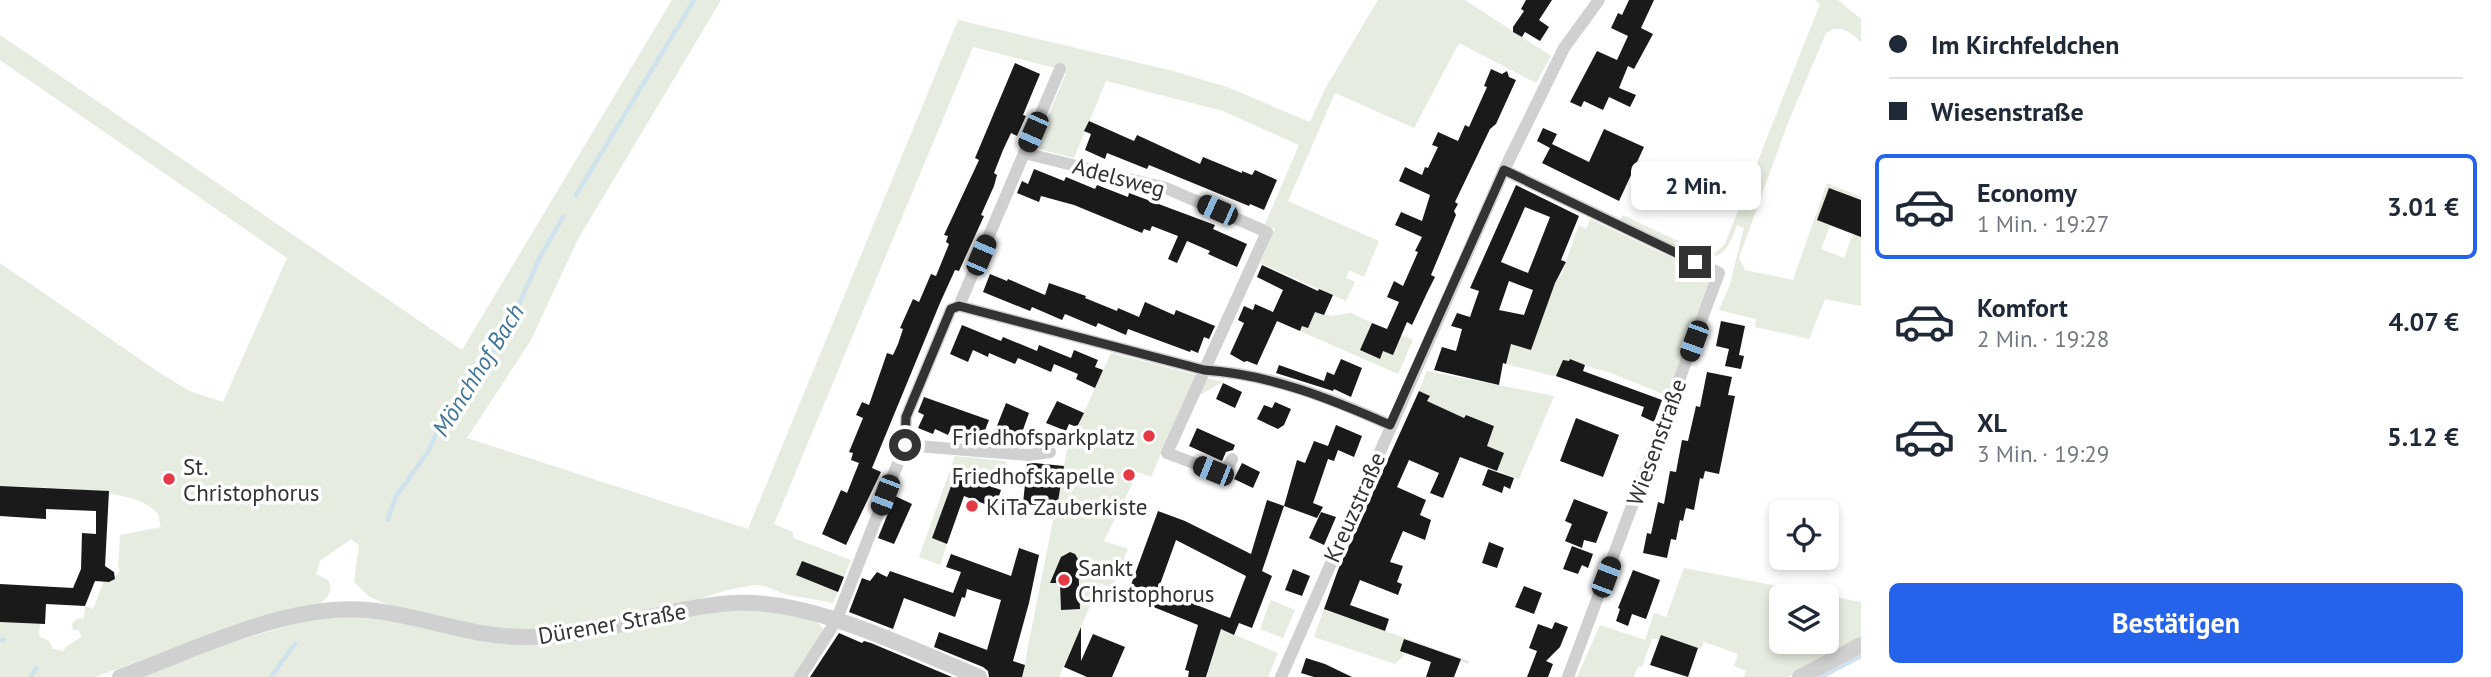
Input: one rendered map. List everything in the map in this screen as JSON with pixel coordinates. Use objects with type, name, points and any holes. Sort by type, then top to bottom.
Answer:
[{"type":"street","name":"Kreuzstraße","points":[[1281,677],[1504,170],[1564,48],[1599,0]]},
{"type":"street","points":[[959,306],[1060,69]]},
{"type":"street","name":"Adelsweg","points":[[1024,153],[1166,188],[1267,232],[1204,370]]},
{"type":"street","name":"Wiesenstraße","points":[[1504,170],[1719,273],[1568,677]]},
{"type":"street","points":[[800,677],[836,621],[905,445],[906,417],[951,309],[959,306],[1204,370],[1224,371],[1299,389],[1390,425]]},
{"type":"street","points":[[1204,370],[1167,453],[1225,475],[1232,459]]},
{"type":"street","points":[[905,445],[1028,455],[1050,452]]},
{"type":"street","name":"Dürener Straße","points":[[120,677],[281,620],[339,609],[391,613],[475,633],[524,637],[586,631],[695,608],[734,603],[773,605],[836,621],[979,677]]},
{"type":"street","points":[[1800,677],[1861,645]]},
{"type":"shaded area","points":[[672,0],[721,0],[578,239],[531,340],[467,438],[748,529],[958,20],[1173,71],[1227,87],[1310,122],[1325,89],[1378,0],[1465,0],[1551,56],[1536,83],[1459,43],[1414,128],[1335,93],[1288,201],[1379,241],[1364,277],[1349,270],[1346,278],[1355,282],[1346,301],[1260,263],[1275,229],[1265,224],[1299,145],[1223,111],[1106,81],[1074,158],[1039,149],[1038,140],[1067,71],[973,47],[774,524],[793,532],[793,538],[851,560],[833,603],[784,594],[765,586],[754,585],[727,590],[688,603],[572,627],[511,630],[428,616],[370,597],[354,582],[359,545],[351,539],[320,561],[316,574],[328,580],[330,590],[319,604],[229,628],[95,677],[0,677],[0,622],[40,624],[39,636],[49,641],[53,649],[63,651],[81,637],[79,630],[73,630],[72,624],[77,619],[84,618],[85,606],[93,609],[104,581],[115,577],[120,571],[120,535],[161,527],[159,516],[149,506],[110,493],[0,486],[0,263],[189,391],[223,402],[287,258],[0,60],[0,35],[462,350]]},
{"type":"shaded area","points":[[1815,0],[1838,0],[1861,19],[1861,42],[1841,29],[1826,33],[1787,125],[1739,258],[1745,270],[1793,280],[1827,183],[1861,197],[1861,306],[1825,299],[1809,339],[1755,327],[1756,319],[1719,310],[1730,284],[1744,228],[1737,225],[1728,245],[1721,253],[1700,259],[1620,220],[1623,215],[1703,253],[1716,252],[1725,244],[1820,4]],"holes":[[[1830,226],[1853,234],[1844,258],[1821,249]]]},
{"type":"shaded area","points":[[1590,219],[1704,273],[1709,284],[1668,394],[1570,359],[1562,378],[1506,364],[1511,344],[1531,350],[1556,274],[1561,276],[1579,225],[1586,229]]},
{"type":"shaded area","points":[[1309,310],[1331,316],[1351,313],[1372,323],[1360,350],[1379,359],[1383,351],[1393,354],[1401,335],[1413,340],[1398,374],[1300,331]]},
{"type":"shaded area","points":[[1111,353],[1223,382],[1182,405],[1151,477],[1138,472],[1104,541],[1128,549],[1112,588],[1100,583],[1059,677],[1022,677],[1067,450]]},
{"type":"shaded area","points":[[1427,371],[1554,396],[1519,479],[1497,471],[1504,453],[1487,446],[1494,425],[1466,415],[1464,418],[1427,401],[1430,396],[1419,391]]},
{"type":"shaded area","points":[[955,456],[1006,461],[1007,471],[1002,487],[974,477],[972,472],[958,467],[932,538],[947,544],[940,565],[919,557]]},
{"type":"shaded area","points":[[1684,568],[1769,584],[1769,654],[1831,654],[1788,677],[1744,677],[1746,671],[1734,666],[1738,654],[1704,642],[1701,649],[1662,635],[1659,640],[1652,638],[1642,667],[1638,666],[1634,677],[1577,677],[1600,625],[1645,640],[1654,613],[1666,617]]},
{"type":"shaded area","points":[[1839,598],[1861,602],[1861,638],[1839,650]]},
{"type":"shaded area","points":[[1271,600],[1295,610],[1283,638],[1260,629]]},
{"type":"shaded area","points":[[1324,609],[1469,661],[1468,664],[1442,652],[1436,667],[1431,665],[1422,652],[1424,646],[1405,639],[1400,651],[1406,653],[1395,664],[1314,637]]},
{"type":"shaded area","points":[[767,610],[807,618],[824,630],[794,677],[140,677],[230,643],[310,619],[354,616],[397,621],[473,639],[516,644],[716,611]]},
{"type":"shaded area","points":[[1221,629],[1278,653],[1268,677],[1207,677]]},
{"type":"building","points":[[1526,0],[1552,0],[1539,20],[1549,27],[1540,41],[1525,32],[1522,37],[1513,32],[1513,27],[1524,11],[1521,9]]},
{"type":"building","points":[[1629,0],[1654,0],[1641,28],[1653,34],[1634,69],[1628,66],[1619,88],[1636,95],[1630,107],[1609,97],[1603,110],[1584,101],[1581,107],[1570,102],[1597,51],[1617,60],[1628,36],[1611,28],[1618,13],[1622,15]]},
{"type":"building","points":[[1015,63],[1040,74],[1023,115],[1026,116],[1017,136],[1011,133],[1003,150],[994,173],[997,175],[994,186],[981,215],[984,216],[959,271],[955,270],[940,303],[872,468],[881,472],[846,545],[822,534],[841,490],[847,493],[859,463],[851,460],[853,453],[849,452],[863,418],[856,415],[862,402],[869,405],[887,353],[893,355],[898,344],[903,329],[900,328],[913,299],[919,302],[931,274],[936,276],[949,244],[946,242],[948,236],[944,235],[979,160],[975,158]]},
{"type":"building","points":[[1491,69],[1502,74],[1507,71],[1509,77],[1516,80],[1455,202],[1458,204],[1454,211],[1456,215],[1431,275],[1435,277],[1412,325],[1407,322],[1393,355],[1383,351],[1380,359],[1360,350],[1372,323],[1387,329],[1399,302],[1387,297],[1394,281],[1403,286],[1422,237],[1395,225],[1401,212],[1422,221],[1430,195],[1399,181],[1405,167],[1422,175],[1425,167],[1428,168],[1438,147],[1432,145],[1438,132],[1458,141],[1465,125],[1469,127],[1487,87],[1484,86]]},
{"type":"building","points":[[1089,121],[1134,141],[1137,135],[1200,164],[1203,157],[1242,173],[1252,175],[1255,170],[1277,180],[1264,210],[1250,204],[1249,206],[1149,165],[1147,169],[1107,153],[1105,159],[1085,150],[1091,134],[1084,131]]},
{"type":"building","points":[[1543,128],[1557,134],[1552,144],[1589,162],[1604,129],[1644,147],[1619,201],[1542,163],[1550,148],[1537,141]]},
{"type":"building","points":[[1034,169],[1064,181],[1066,177],[1095,189],[1097,185],[1128,197],[1129,193],[1215,225],[1213,229],[1247,244],[1237,267],[1187,241],[1177,263],[1168,259],[1178,236],[1152,226],[1150,231],[1144,229],[1142,233],[1074,205],[1041,196],[1039,202],[1017,193],[1022,181],[1028,184]]},
{"type":"building","points":[[1516,185],[1579,216],[1561,260],[1566,262],[1555,283],[1531,350],[1511,344],[1506,364],[1503,363],[1499,385],[1434,370],[1442,347],[1456,351],[1462,329],[1451,326],[1457,313],[1470,317],[1479,291],[1470,288]],"holes":[[[1525,207],[1550,217],[1528,273],[1501,262]],[[1509,281],[1533,290],[1524,315],[1499,310]]]},
{"type":"building","points":[[1829,188],[1861,200],[1861,237],[1817,220]]},
{"type":"building","points":[[1262,265],[1318,291],[1319,289],[1333,295],[1324,315],[1315,312],[1308,328],[1302,326],[1300,331],[1277,321],[1257,365],[1244,362],[1230,354],[1244,323],[1238,320],[1244,306],[1253,310],[1255,304],[1273,312],[1283,290],[1257,277]]},
{"type":"building","points":[[990,274],[1045,295],[1049,283],[1117,311],[1118,308],[1139,317],[1145,302],[1174,315],[1176,310],[1215,326],[1209,339],[1204,337],[1198,353],[1191,350],[1190,352],[1128,329],[1126,335],[1098,323],[1096,327],[1065,314],[1062,320],[1032,307],[1030,311],[983,292]]},
{"type":"building","points":[[1721,321],[1745,326],[1739,355],[1744,356],[1741,369],[1725,366],[1729,349],[1716,346]]},
{"type":"building","points":[[962,325],[1001,341],[1003,337],[1037,351],[1039,345],[1071,358],[1074,350],[1098,360],[1095,367],[1103,370],[1095,388],[1076,379],[1078,374],[1054,364],[1051,372],[1018,358],[1015,364],[989,353],[988,357],[973,350],[968,362],[950,354]]},
{"type":"building","points":[[1341,359],[1362,368],[1351,397],[1334,389],[1333,391],[1276,373],[1279,365],[1324,381],[1327,372],[1334,375]]},
{"type":"building","points":[[1570,359],[1585,365],[1583,371],[1662,400],[1654,422],[1641,416],[1644,407],[1556,376],[1563,360]]},
{"type":"building","points":[[1707,372],[1732,377],[1728,395],[1735,396],[1719,474],[1705,471],[1703,479],[1700,478],[1694,510],[1686,508],[1683,521],[1680,520],[1676,540],[1671,539],[1667,558],[1643,553],[1647,533],[1651,534],[1658,502],[1664,504],[1670,471],[1676,472],[1682,440],[1688,441],[1696,406],[1700,407]]},
{"type":"building","points":[[1223,383],[1242,392],[1235,408],[1216,399]]},
{"type":"building","points":[[1419,391],[1430,396],[1427,401],[1464,418],[1466,415],[1494,426],[1487,446],[1504,453],[1497,471],[1460,457],[1443,498],[1430,493],[1439,473],[1409,460],[1397,487],[1426,500],[1420,515],[1431,520],[1425,540],[1403,531],[1390,562],[1403,566],[1397,582],[1402,584],[1398,595],[1360,580],[1350,605],[1389,619],[1385,631],[1324,609],[1338,570]]},
{"type":"building","points":[[924,397],[989,420],[982,438],[952,426],[948,435],[935,429],[933,434],[918,428],[924,415],[918,412]]},
{"type":"building","points":[[1057,401],[1084,413],[1077,427],[1069,424],[1066,431],[1046,423]]},
{"type":"building","points":[[1275,402],[1291,409],[1284,425],[1278,429],[1257,419],[1264,405],[1272,408]]},
{"type":"building","points":[[1006,403],[1029,413],[1019,441],[995,431]]},
{"type":"building","points":[[1576,418],[1619,435],[1603,477],[1560,461]]},
{"type":"building","points":[[1336,425],[1362,436],[1354,457],[1338,450],[1334,461],[1328,459],[1313,503],[1323,507],[1317,518],[1284,506],[1297,460],[1305,463],[1314,441],[1328,446]]},
{"type":"building","points":[[1197,428],[1235,445],[1233,450],[1226,452],[1222,461],[1189,446]]},
{"type":"building","points":[[1242,463],[1260,472],[1253,488],[1234,479]]},
{"type":"building","points":[[1027,464],[1064,466],[1057,507],[1023,504]]},
{"type":"building","points":[[958,467],[972,472],[970,479],[1001,490],[995,508],[964,496],[947,544],[932,538]]},
{"type":"building","points":[[1488,469],[1514,478],[1510,489],[1504,486],[1502,493],[1482,485]]},
{"type":"building","points":[[0,486],[109,491],[105,566],[114,572],[115,579],[109,582],[95,581],[85,606],[46,604],[45,624],[0,622],[0,584],[73,588],[81,569],[82,533],[96,534],[96,511],[46,509],[46,519],[0,516]]},
{"type":"building","points":[[895,496],[912,504],[894,544],[878,538]]},
{"type":"building","points":[[1574,499],[1608,512],[1596,543],[1584,540],[1582,548],[1565,541],[1572,524],[1565,521]]},
{"type":"building","points":[[1267,500],[1284,506],[1262,571],[1272,576],[1252,628],[1239,623],[1234,635],[1221,629],[1206,677],[1188,677],[1189,671],[1185,670],[1198,625],[1151,606],[1152,603],[1128,593],[1158,511],[1185,521],[1251,554]],"holes":[[[1176,540],[1246,576],[1230,618],[1158,590]]]},
{"type":"building","points":[[1321,512],[1336,517],[1324,545],[1309,538]]},
{"type":"building","points":[[1489,542],[1504,548],[1497,568],[1482,563]]},
{"type":"building","points":[[1572,546],[1593,554],[1588,568],[1582,565],[1578,574],[1563,569]]},
{"type":"building","points":[[1019,548],[1039,555],[1013,661],[1025,665],[1022,677],[989,677],[988,671],[983,667],[934,647],[939,632],[987,650],[1001,600],[967,589],[955,617],[904,598],[893,629],[849,612],[862,578],[870,581],[877,572],[887,577],[890,571],[953,593],[961,572],[946,567],[951,554],[1011,576]]},
{"type":"building","name":"Sankt Christophorus","points":[[1070,552],[1078,559],[1080,609],[1061,610],[1060,583],[1050,583],[1061,557]]},
{"type":"building","points":[[802,561],[844,577],[838,592],[796,575]]},
{"type":"building","points":[[1293,569],[1310,576],[1302,596],[1285,590]]},
{"type":"building","points":[[1633,570],[1660,580],[1646,619],[1632,614],[1628,626],[1616,621],[1620,609],[1618,608]]},
{"type":"building","points":[[1524,586],[1542,593],[1534,614],[1515,607]]},
{"type":"building","points":[[1555,622],[1568,627],[1560,647],[1546,661],[1553,664],[1548,677],[1527,677],[1537,651],[1529,648],[1538,624],[1552,629]]},
{"type":"building","points":[[1081,627],[1081,661],[1093,634],[1125,647],[1112,677],[1087,677],[1064,667]]},
{"type":"building","points":[[839,633],[862,643],[871,643],[952,677],[810,677]]},
{"type":"building","points":[[1661,635],[1698,648],[1688,677],[1650,665]]},
{"type":"building","points":[[1404,639],[1461,659],[1454,677],[1426,677],[1431,662],[1400,651]]},
{"type":"building","points":[[1306,658],[1352,677],[1314,677],[1301,673]]},
{"type":"waterway","name":"Mönchhof Bach","points":[[576,195],[694,0]]},
{"type":"waterway","name":"Mönchhof Bach","points":[[388,519],[396,496],[428,452],[446,412],[481,373],[512,320],[540,257],[563,217]]},
{"type":"waterway","name":"Mönchhof Bach","points":[[271,677],[295,644]]},
{"type":"waterway","points":[[1821,677],[1861,656]]},
{"type":"waterway","points":[[31,677],[36,668]]},
{"type":"place","name":"Friedhofsparkplatz","points":[[1149,436]]},
{"type":"place","name":"Friedhofskapelle","points":[[1129,475]]},
{"type":"place","name":"St. Christophorus","points":[[169,479]]},
{"type":"place","name":"KiTa Zauberkiste","points":[[972,506]]},
{"type":"place","name":"Sankt Christophorus","points":[[1064,580]]},
{"type":"route","points":[[905,445],[906,417],[951,309],[959,306],[1204,370],[1224,371],[1299,389],[1356,409],[1390,425],[1504,170],[1695,262]]}]
